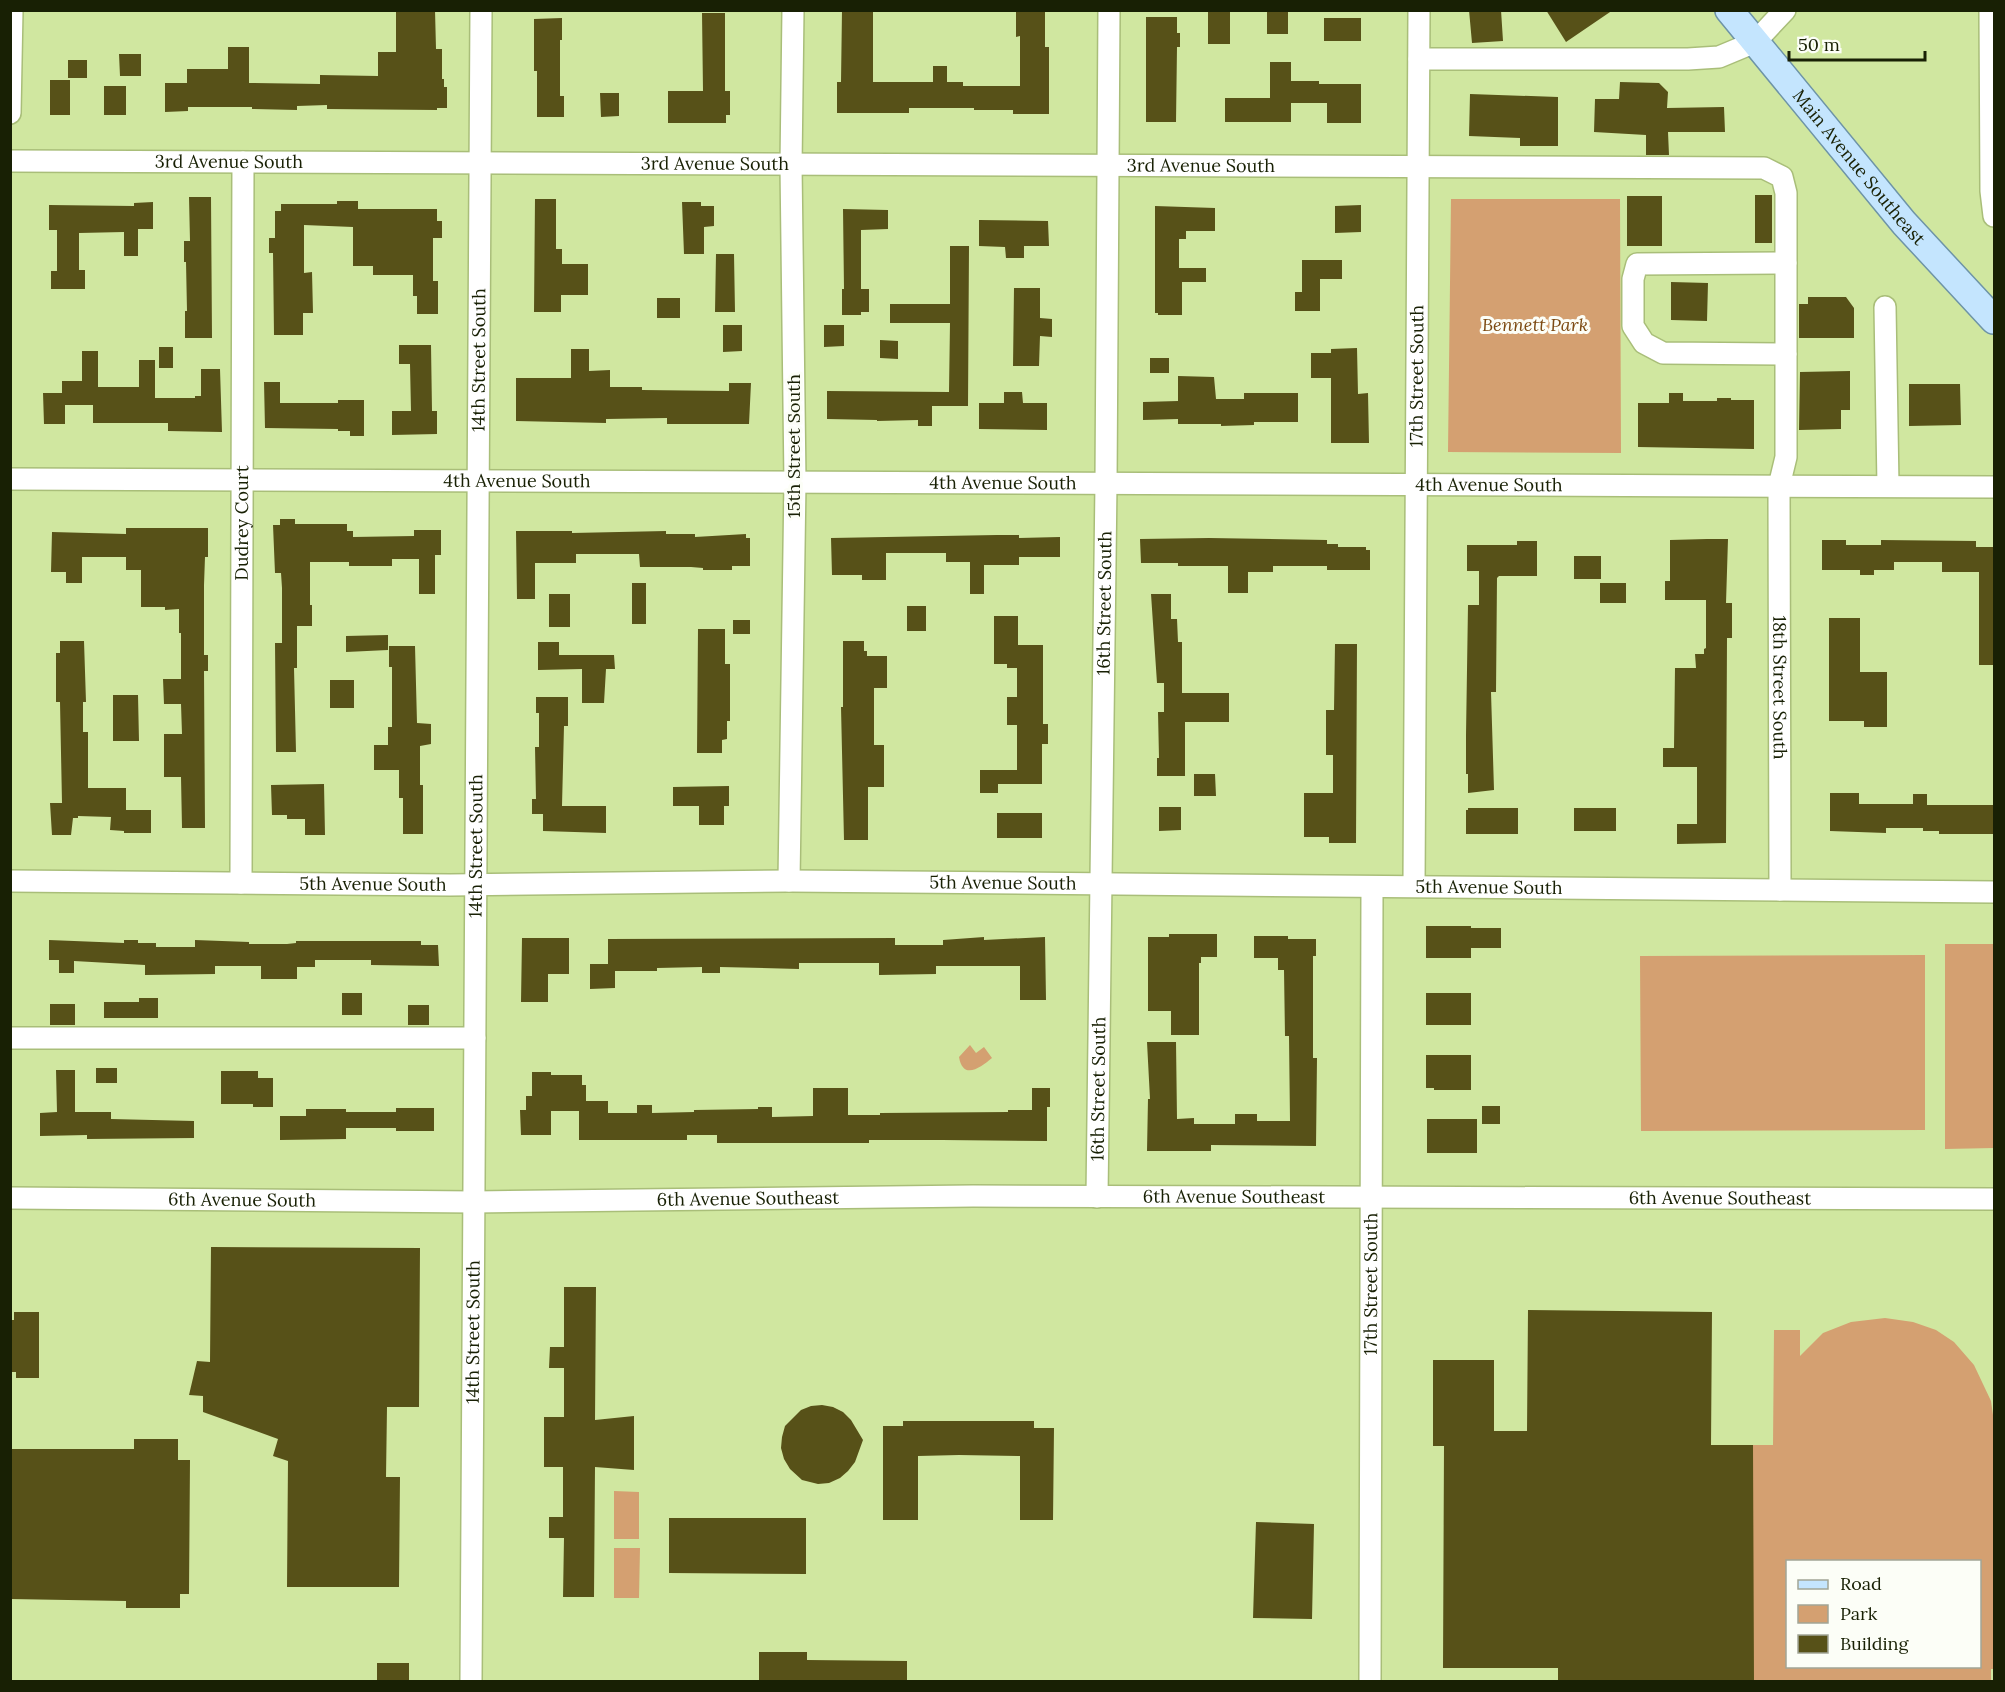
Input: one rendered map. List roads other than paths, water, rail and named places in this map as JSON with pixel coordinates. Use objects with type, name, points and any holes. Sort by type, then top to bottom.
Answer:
[{"type":"main road","name":"Main Avenue Southeast","points":[[1729,10],[1904,223],[1995,320]]},
{"type":"street","points":[[10,113],[12,10]]},
{"type":"street","name":"14th Street South","points":[[471,1682],[481,10]]},
{"type":"street","name":"15th Street South","points":[[789,881],[795,482],[791,165],[793,10]]},
{"type":"street","name":"16th Street South","points":[[1097,1197],[1109,10]]},
{"type":"street","name":"17th Street South","points":[[1414,886],[1419,10]]},
{"type":"street","points":[[1419,60],[1719,57],[1755,42],[1785,10]]},
{"type":"street","points":[[1990,10],[1991,191],[1995,216]]},
{"type":"street","name":"3rd Avenue South","points":[[10,161],[1764,168],[1782,177],[1786,193],[1786,263]]},
{"type":"street","name":"Dudrey Court","points":[[241,883],[243,162]]},
{"type":"street","points":[[1786,263],[1637,264],[1633,279],[1633,326],[1644,343],[1663,353],[1786,354]]},
{"type":"street","name":"18th Street South","points":[[1780,890],[1779,486],[1786,457],[1786,263]]},
{"type":"street","points":[[1885,307],[1888,486]]},
{"type":"street","name":"4th Avenue South","points":[[10,479],[1995,487]]},
{"type":"street","name":"5th Avenue South","points":[[10,881],[476,885],[789,881],[1995,892]]},
{"type":"street","name":"17th Street South","points":[[1370,1682],[1372,888]]},
{"type":"street","points":[[10,1038],[475,1038]]},
{"type":"street","name":"6th Avenue Southeast","points":[[474,1202],[1097,1197],[1995,1199]]},
{"type":"street","name":"6th Avenue South","points":[[10,1198],[474,1202]]},
{"type":"park label","name":"Bennett Park","points":[[1535,325]]}]
